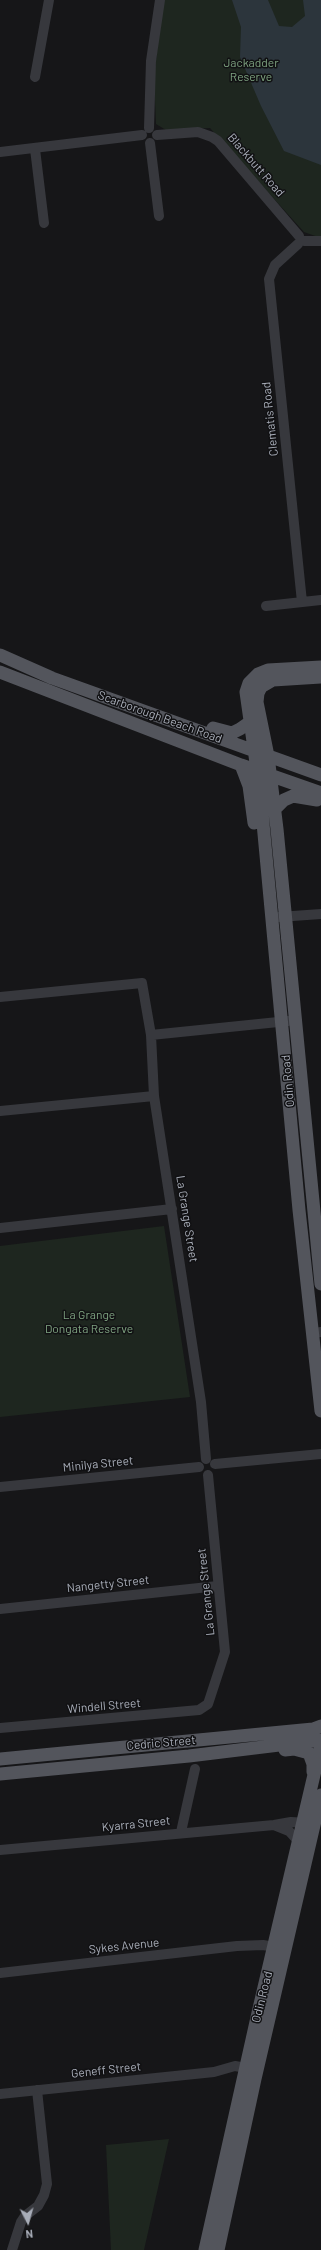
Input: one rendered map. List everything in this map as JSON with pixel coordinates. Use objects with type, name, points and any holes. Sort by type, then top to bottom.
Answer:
[{"type":"main road","name":"Scarborough Beach Road","points":[[0,655],[52,678],[321,775]]},
{"type":"main road","points":[[290,674],[321,667]]},
{"type":"main road","name":"Odin Road","points":[[290,674],[268,670],[258,674],[249,683],[246,692],[258,771],[282,1021],[317,1332],[321,1411]]},
{"type":"main road","name":"Scarborough Beach Road","points":[[0,672],[271,776],[321,793]]},
{"type":"main road","points":[[290,674],[321,677]]},
{"type":"main road","name":"Odin Road","points":[[290,674],[273,680],[261,687],[258,693],[257,702],[268,756],[275,809],[321,1284]]},
{"type":"main road","points":[[154,714],[179,716],[221,732],[232,733],[240,730],[250,722]]},
{"type":"main road","points":[[242,765],[249,786],[258,848],[266,863]]},
{"type":"main road","points":[[275,809],[284,800],[293,796],[321,801]]},
{"type":"main road","name":"Cedric Street","points":[[0,1759],[313,1729],[321,1726]]},
{"type":"main road","name":"Cedric Street","points":[[0,1774],[321,1740]]},
{"type":"main road","name":"Odin Road","points":[[205,2250],[250,2074],[279,1952],[308,1823],[313,1777],[321,1745]]},
{"type":"main road","points":[[247,1749],[294,1749],[309,1753],[313,1764],[313,1777]]},
{"type":"main road","name":"Odin Road","points":[[308,1823],[321,1795]]},
{"type":"main road","name":"Odin Road","points":[[218,2250],[250,2074]]},
{"type":"street","points":[[35,78],[49,0]]},
{"type":"street","points":[[159,216],[150,143],[145,142],[149,133],[148,96],[151,61],[160,0]]},
{"type":"street","name":"Blackbutt Road","points":[[0,152],[35,149],[149,133],[198,132],[212,137],[250,177],[300,241]]},
{"type":"street","points":[[35,149],[44,223]]},
{"type":"street","points":[[300,241],[321,241]]},
{"type":"street","name":"Clematis Road","points":[[300,241],[275,265],[269,279],[302,602]]},
{"type":"street","points":[[266,606],[321,600]]},
{"type":"street","points":[[272,918],[321,914]]},
{"type":"street","name":"La Grange Street","points":[[0,997],[142,983],[151,1034],[154,1096],[201,1402],[206,1458]]},
{"type":"street","points":[[151,1034],[296,1020]]},
{"type":"street","points":[[0,1111],[154,1096]]},
{"type":"street","points":[[0,1228],[172,1209]]},
{"type":"street","points":[[215,1464],[321,1454]]},
{"type":"street","points":[[206,1458],[212,1460],[215,1464],[214,1471],[208,1475],[202,1473],[199,1467],[201,1461],[206,1458]]},
{"type":"street","name":"Minilya Street","points":[[0,1488],[199,1467]]},
{"type":"street","name":"La Grange Street","points":[[208,1475],[224,1652],[208,1704]]},
{"type":"street","name":"Nangetty Street","points":[[0,1609],[218,1586]]},
{"type":"street","name":"Windell Street","points":[[0,1728],[199,1710],[208,1704]]},
{"type":"street","points":[[181,1832],[195,1769]]},
{"type":"street","name":"Kyarra Street","points":[[0,1850],[181,1832],[308,1823]]},
{"type":"street","points":[[274,1825],[289,1831],[304,1842]]},
{"type":"street","name":"Sykes Avenue","points":[[0,1973],[250,1946],[279,1952]]},
{"type":"street","name":"Geneff Street","points":[[0,2094],[214,2072],[250,2074]]},
{"type":"street","points":[[12,2250],[21,2222],[25,2216],[38,2206],[44,2196],[47,2184],[37,2090]]},
{"type":"green space","name":"Jackadder Reserve","points":[[163,0],[321,0],[321,238],[304,232],[210,128],[166,130],[156,124],[154,76]]},
{"type":"green space","name":"La Grange Dongata Reserve","points":[[164,1226],[190,1397],[0,1417],[0,1246]]},
{"type":"green space","points":[[169,2139],[144,2250],[111,2250],[106,2145]]},
{"type":"shaded area","points":[[232,0],[268,0],[279,26],[292,27],[305,16],[303,0],[321,0],[321,165],[284,151],[261,106],[240,57],[241,27]]}]
